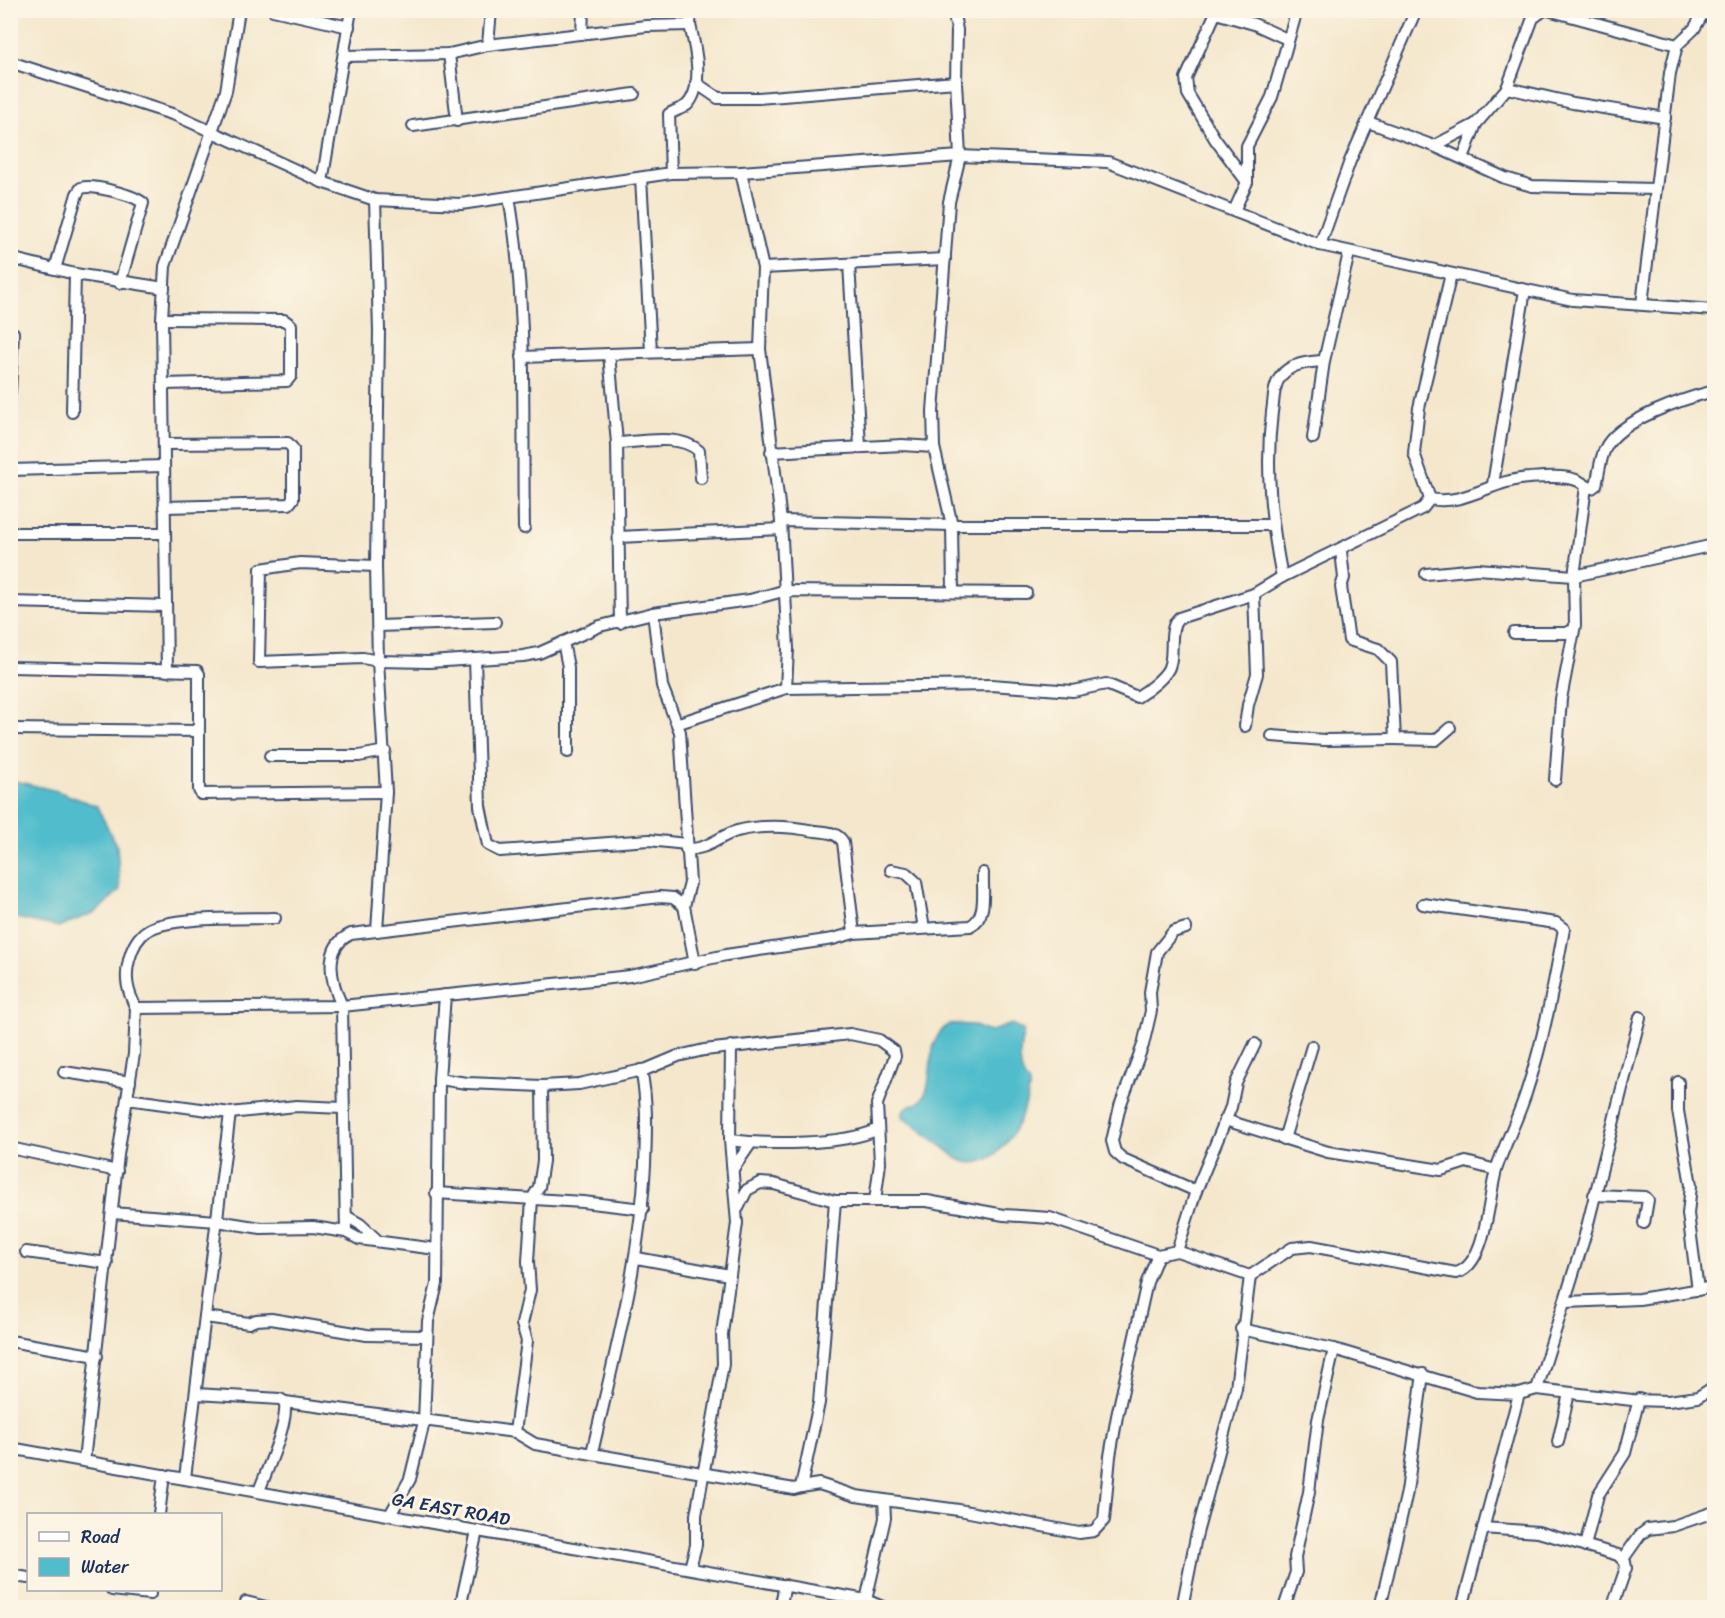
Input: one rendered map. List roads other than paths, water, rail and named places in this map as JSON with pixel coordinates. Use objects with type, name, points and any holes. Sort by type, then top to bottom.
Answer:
[{"type":"street","points":[[167,671],[162,319],[164,288],[168,256],[226,91],[239,10]]},
{"type":"street","points":[[273,10],[349,27]]},
{"type":"street","points":[[322,182],[351,10]]},
{"type":"street","points":[[488,45],[491,10]]},
{"type":"street","points":[[582,34],[583,10]]},
{"type":"street","points":[[671,174],[669,114],[687,104],[696,83],[698,55],[690,25],[692,10]]},
{"type":"street","points":[[952,591],[952,525],[934,447],[933,411],[949,202],[960,156],[956,82],[957,30],[953,10]]},
{"type":"street","points":[[1234,211],[1247,182],[1246,146],[1272,97],[1297,10]]},
{"type":"street","points":[[1320,245],[1350,161],[1416,10]]},
{"type":"street","points":[[1462,158],[1476,124],[1507,88],[1533,18],[1546,10],[1677,45]]},
{"type":"street","points":[[1642,304],[1654,189],[1670,73],[1677,45],[1694,28],[1705,10]]},
{"type":"street","points":[[1247,182],[1215,139],[1188,94],[1186,78],[1217,12],[1254,24],[1287,39]]},
{"type":"street","points":[[345,56],[449,54],[488,45],[646,26],[690,25]]},
{"type":"street","points":[[449,54],[457,121]]},
{"type":"street","points":[[10,62],[175,115],[322,182],[375,200],[461,204],[671,174],[741,172],[960,156],[1108,162],[1320,245],[1349,253],[1574,300],[1714,310]]},
{"type":"street","points":[[696,83],[718,98],[758,98],[956,82]]},
{"type":"street","points":[[1507,88],[1573,103],[1665,118]]},
{"type":"street","points":[[413,126],[634,94]]},
{"type":"street","points":[[1368,122],[1434,146],[1505,178],[1532,186],[1654,189]]},
{"type":"street","points":[[1434,146],[1476,124]]},
{"type":"street","points":[[741,172],[763,268],[760,349],[781,525],[788,649],[786,688]]},
{"type":"street","points":[[641,178],[651,351]]},
{"type":"street","points":[[55,269],[77,194],[81,188],[91,187],[136,198],[143,202],[120,283]]},
{"type":"street","points":[[509,197],[518,246],[524,528]]},
{"type":"street","points":[[375,200],[379,330],[376,566],[378,661],[386,792],[377,931]]},
{"type":"street","points":[[1313,438],[1324,361],[1349,253]]},
{"type":"street","points":[[10,258],[120,283],[164,288]]},
{"type":"street","points":[[763,268],[945,259]]},
{"type":"street","points":[[849,264],[860,446]]},
{"type":"street","points":[[72,412],[75,274]]},
{"type":"street","points":[[1430,499],[1414,453],[1419,408],[1451,274]]},
{"type":"street","points":[[1493,484],[1525,290]]},
{"type":"street","points":[[162,319],[284,320],[291,325],[291,376],[287,381],[164,384]]},
{"type":"street","points":[[10,332],[14,333],[10,392]]},
{"type":"street","points":[[522,357],[760,349]]},
{"type":"street","points":[[609,354],[617,443],[620,623]]},
{"type":"street","points":[[1282,577],[1272,525],[1268,486],[1269,437],[1275,387],[1281,376],[1291,368],[1305,362],[1324,361]]},
{"type":"street","points":[[1430,499],[1445,502],[1462,498],[1493,484],[1530,478],[1576,480],[1586,487],[1596,485],[1605,448],[1626,429],[1671,404],[1714,391]]},
{"type":"street","points":[[617,443],[676,441],[694,446],[699,452],[701,478]]},
{"type":"street","points":[[164,444],[288,443],[293,449],[293,499],[289,504],[164,507]]},
{"type":"street","points":[[771,452],[860,446],[934,447]]},
{"type":"street","points":[[10,470],[164,466]]},
{"type":"street","points":[[1555,780],[1561,699],[1571,631],[1575,625],[1574,576],[1586,487]]},
{"type":"street","points":[[678,723],[786,688],[991,686],[1073,691],[1106,684],[1137,697],[1148,691],[1170,667],[1176,621],[1254,594],[1282,577],[1341,551],[1424,508],[1430,499]]},
{"type":"street","points":[[619,537],[781,525],[1272,525]]},
{"type":"street","points":[[10,533],[164,533]]},
{"type":"street","points":[[1426,574],[1477,569],[1574,576],[1714,545]]},
{"type":"street","points":[[1341,551],[1344,578],[1341,587],[1349,640],[1378,649],[1390,663],[1395,739]]},
{"type":"street","points":[[376,566],[300,563],[261,569],[259,660],[262,663],[354,658],[378,661],[475,659],[539,653],[600,626],[620,623],[653,613],[750,600],[783,591],[1026,593]]},
{"type":"street","points":[[1245,726],[1257,674],[1254,594]]},
{"type":"street","points":[[10,602],[166,606]]},
{"type":"street","points":[[653,613],[662,686],[678,723],[686,792],[686,847],[690,883],[684,906],[695,963]]},
{"type":"street","points":[[378,626],[495,622]]},
{"type":"street","points":[[1514,633],[1571,631]]},
{"type":"street","points":[[563,642],[568,667],[568,752]]},
{"type":"street","points":[[475,659],[480,806],[488,845],[500,851],[649,840],[700,849],[736,832],[770,826],[789,826],[836,835],[843,842],[854,933]]},
{"type":"street","points":[[10,667],[193,670],[199,674],[199,790],[201,794],[386,792]]},
{"type":"street","points":[[1272,736],[1324,740],[1436,740],[1450,728]]},
{"type":"street","points":[[10,729],[199,731]]},
{"type":"street","points":[[270,756],[359,756],[385,751]]},
{"type":"street","points":[[891,870],[906,873],[916,882],[924,928]]},
{"type":"street","points":[[136,1008],[342,1006],[615,978],[726,955],[833,939],[854,933],[976,923],[982,914],[983,873]]},
{"type":"street","points":[[346,1232],[342,1006],[332,979],[334,946],[340,938],[351,934],[660,897],[673,898],[684,906]]},
{"type":"street","points":[[1182,1608],[1196,1537],[1236,1388],[1241,1329],[1250,1276],[1292,1248],[1311,1246],[1456,1273],[1465,1270],[1474,1260],[1490,1207],[1496,1170],[1528,1089],[1564,929],[1556,923],[1423,904]]},
{"type":"street","points":[[84,1461],[129,1082],[136,1008],[128,992],[127,970],[136,940],[148,930],[173,922],[275,918]]},
{"type":"street","points":[[1186,928],[1173,932],[1157,952],[1150,992],[1151,1011],[1143,1045],[1120,1106],[1112,1141],[1115,1152],[1123,1159],[1196,1191]]},
{"type":"street","points":[[390,1515],[410,1479],[424,1422],[427,1336],[437,1284],[436,1193],[439,1078],[445,995]]},
{"type":"street","points":[[1537,1389],[1566,1302],[1640,1017]]},
{"type":"street","points":[[439,1078],[467,1083],[542,1086],[579,1084],[641,1070],[678,1056],[731,1046],[850,1034],[879,1040],[894,1051],[895,1061],[880,1090],[877,1104],[876,1130],[880,1162],[875,1201]]},
{"type":"street","points":[[1177,1251],[1196,1191],[1225,1120],[1236,1083],[1255,1044]]},
{"type":"street","points":[[690,1568],[696,1545],[696,1515],[705,1475],[723,1364],[722,1334],[738,1208],[730,1140],[731,1046]]},
{"type":"street","points":[[1284,1139],[1312,1046]]},
{"type":"street","points":[[592,1453],[637,1258],[643,1209],[647,1098],[641,1070]]},
{"type":"street","points":[[64,1072],[129,1082]]},
{"type":"street","points":[[1678,1082],[1678,1111],[1691,1185],[1688,1214],[1698,1290]]},
{"type":"street","points":[[515,1432],[527,1341],[522,1324],[531,1284],[528,1262],[532,1199],[538,1187],[543,1161],[542,1086]]},
{"type":"street","points":[[127,1099],[230,1113],[296,1106],[343,1108]]},
{"type":"street","points":[[185,1478],[230,1113]]},
{"type":"street","points":[[1225,1120],[1328,1152],[1441,1170],[1466,1162],[1496,1170]]},
{"type":"street","points":[[730,1140],[751,1143],[855,1139],[876,1130]]},
{"type":"street","points":[[733,1169],[751,1143]]},
{"type":"street","points":[[10,1148],[117,1171]]},
{"type":"street","points":[[738,1208],[747,1190],[760,1183],[774,1184],[835,1202],[927,1202],[1004,1215],[1050,1218],[1158,1255],[1177,1251],[1250,1276]]},
{"type":"street","points":[[436,1193],[643,1209]]},
{"type":"street","points":[[1594,1195],[1646,1197],[1648,1200],[1644,1223]]},
{"type":"street","points":[[801,1487],[819,1403],[835,1202]]},
{"type":"street","points":[[112,1213],[217,1221],[261,1228],[313,1227],[346,1232],[359,1239],[376,1239],[436,1249]]},
{"type":"street","points":[[346,1216],[360,1224],[376,1239]]},
{"type":"street","points":[[26,1252],[106,1263]]},
{"type":"street","points":[[196,1394],[279,1399],[285,1402],[424,1422],[515,1432],[536,1444],[705,1475],[794,1489],[819,1484],[856,1496],[959,1510],[1079,1533],[1094,1531],[1104,1520],[1110,1456],[1118,1416],[1147,1282],[1158,1255]]},
{"type":"street","points":[[637,1258],[729,1275]]},
{"type":"street","points":[[1566,1302],[1639,1299],[1714,1287]]},
{"type":"street","points":[[205,1317],[249,1323],[271,1319],[368,1335],[427,1336]]},
{"type":"street","points":[[1241,1329],[1334,1349],[1477,1392],[1519,1394],[1537,1389],[1639,1399],[1683,1400],[1698,1397],[1714,1387]]},
{"type":"street","points":[[10,1341],[97,1356]]},
{"type":"street","points":[[1284,1608],[1296,1572],[1295,1557],[1309,1492],[1318,1420],[1334,1349]]},
{"type":"street","points":[[1380,1608],[1407,1492],[1423,1374]]},
{"type":"street","points":[[1558,1442],[1569,1393]]},
{"type":"street","points":[[1462,1608],[1519,1394]]},
{"type":"street","points":[[1585,1546],[1598,1495],[1626,1453],[1639,1399]]},
{"type":"street","points":[[259,1491],[279,1435],[286,1409],[285,1402]]},
{"type":"street","name":"GA EAST ROAD","points":[[10,1448],[784,1585],[866,1600],[882,1607]]},
{"type":"street","points":[[159,1513],[164,1475]]},
{"type":"street","points":[[866,1600],[885,1518],[884,1500]]},
{"type":"street","points":[[1623,1559],[1640,1535],[1648,1529],[1673,1526],[1714,1512]]},
{"type":"street","points":[[1483,1528],[1538,1532],[1618,1555],[1623,1559],[1626,1568],[1612,1608]]},
{"type":"street","points":[[460,1608],[477,1531]]},
{"type":"street","points":[[10,1575],[27,1578]]},
{"type":"street","points":[[780,1608],[784,1585]]},
{"type":"street","points":[[131,1591],[150,1592],[149,1608]]},
{"type":"street","points":[[246,1602],[270,1608]]},
{"type":"water","points":[[11,780],[57,791],[97,806],[117,847],[120,890],[96,912],[59,927],[11,917]]},
{"type":"water","points":[[950,1024],[973,1025],[989,1032],[1012,1024],[1024,1031],[1020,1060],[1029,1088],[1022,1116],[997,1153],[985,1160],[973,1163],[960,1160],[902,1116],[904,1109],[920,1101],[925,1093],[936,1040],[941,1031]]}]
